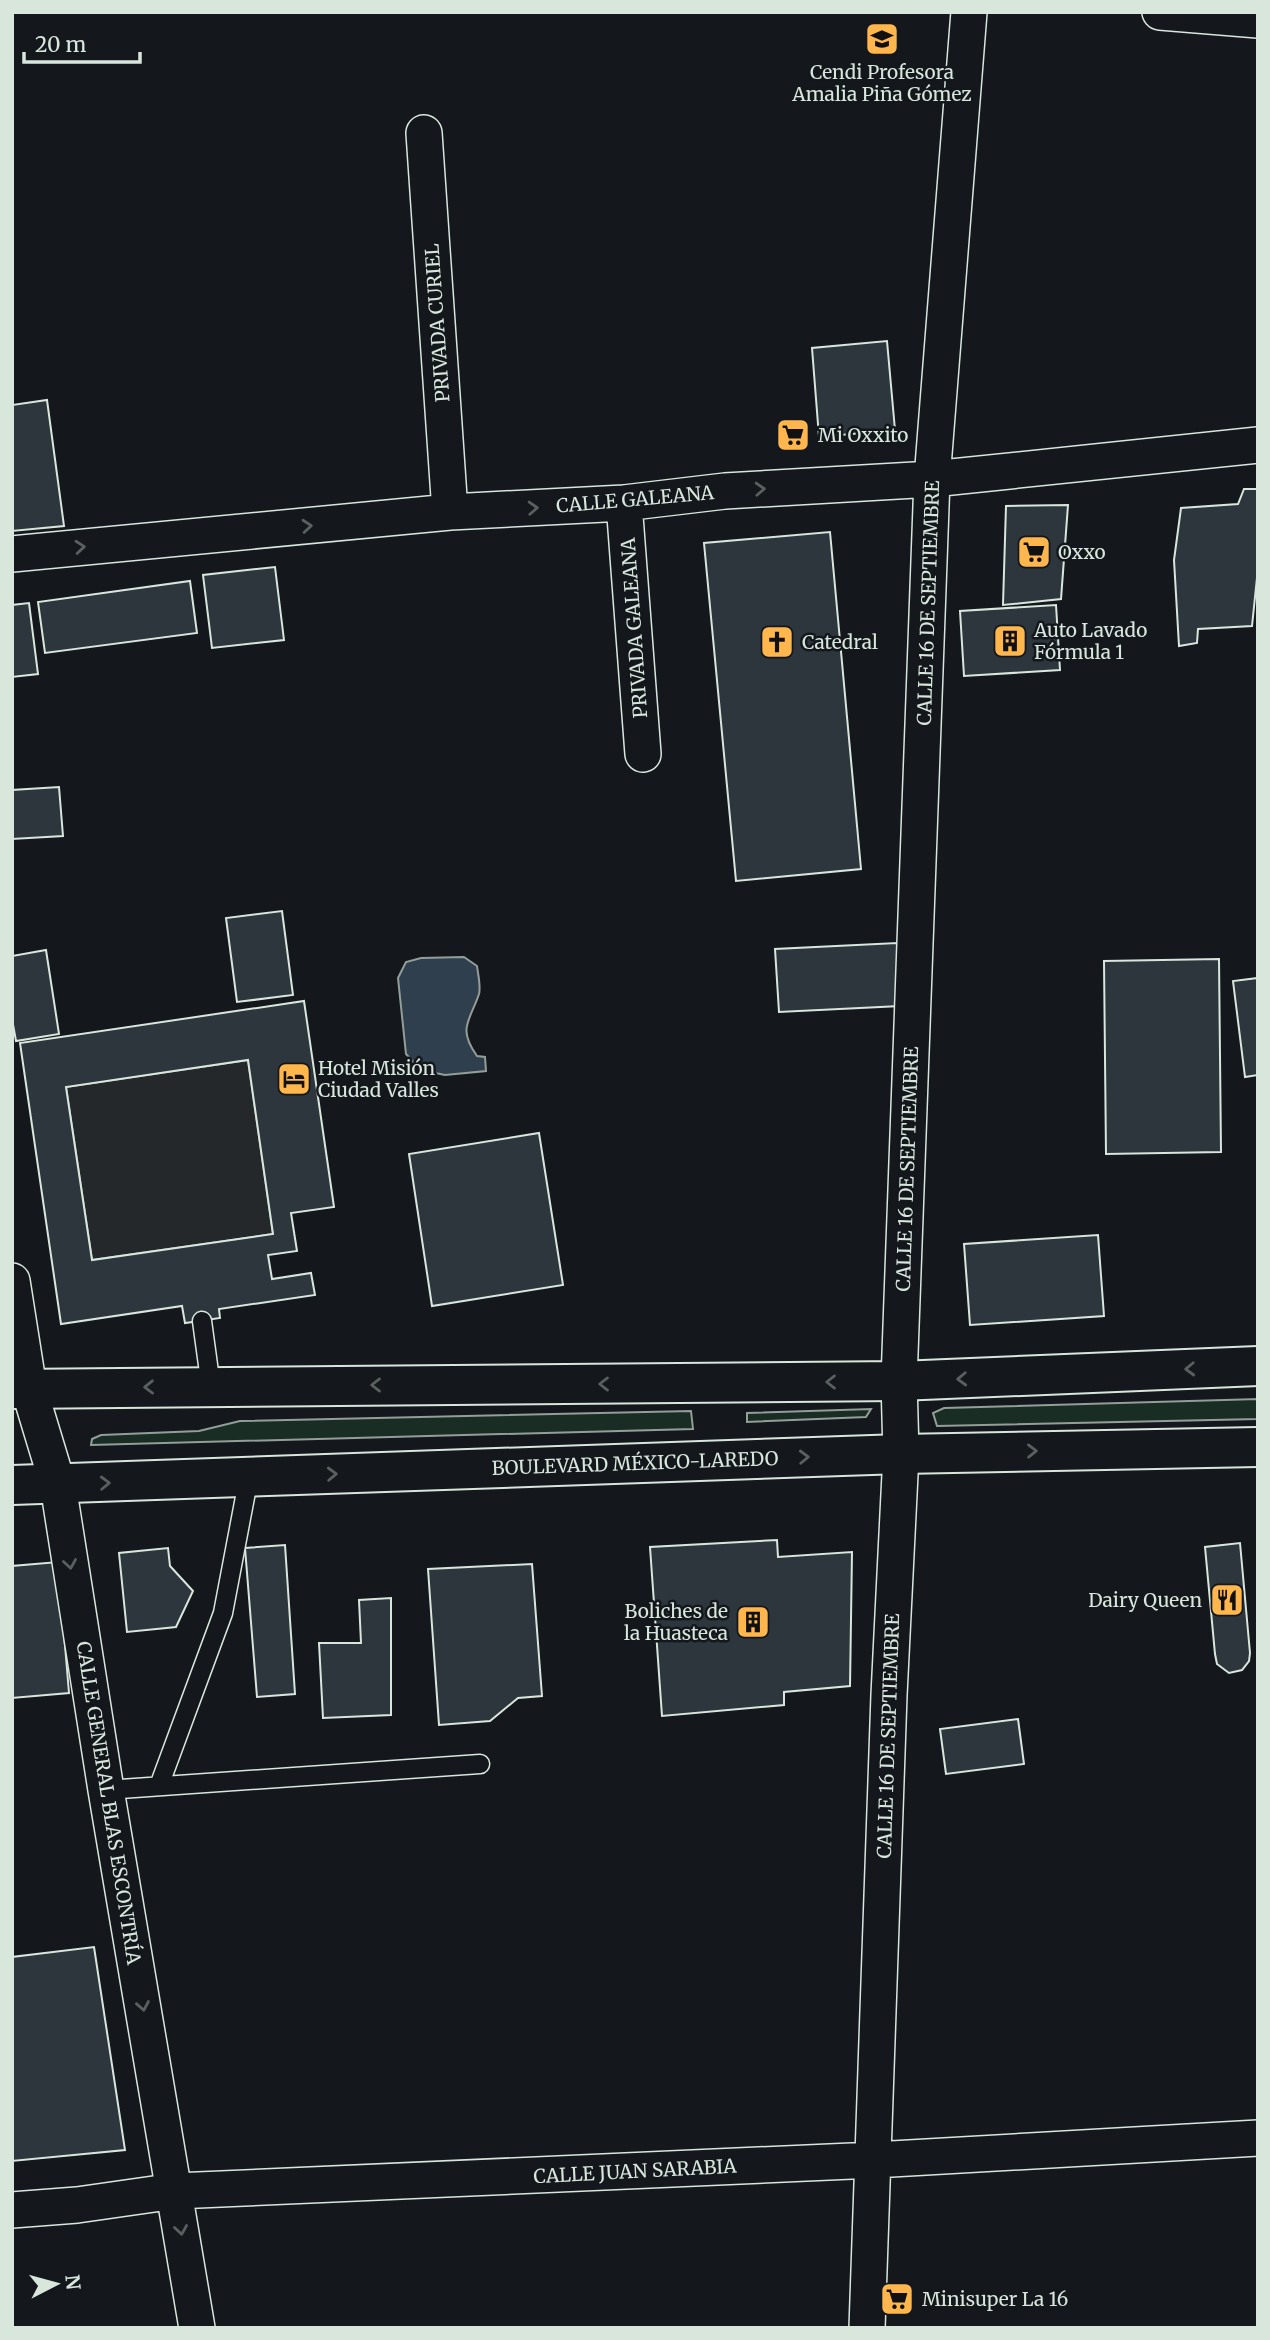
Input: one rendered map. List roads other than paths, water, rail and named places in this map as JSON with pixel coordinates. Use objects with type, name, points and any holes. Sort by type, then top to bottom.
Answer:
[{"type":"main road","points":[[20,1389],[899,1381],[1258,1366]]},
{"type":"main road","name":"BOULEVARD MÉXICO-LAREDO","points":[[12,1485],[901,1454],[1258,1447]]},
{"type":"street","name":"CALLE 16 DE SEPTIEMBRE","points":[[867,2328],[889,1695],[901,1454],[899,1381],[932,479],[969,12]]},
{"type":"street","points":[[1160,12],[1258,20]]},
{"type":"street","name":"PRIVADA CURIEL","points":[[424,133],[450,512]]},
{"type":"street","name":"CALLE GALEANA","points":[[12,554],[450,512],[624,503],[725,491],[932,479],[1258,445]]},
{"type":"street","name":"PRIVADA GALEANA","points":[[624,503],[643,754]]},
{"type":"street","name":"CALLE GENERAL BLAS ESCONTRÍA","points":[[12,1282],[20,1389],[58,1485],[106,1790],[197,2328]]},
{"type":"street","name":"CALLE JUAN SARABIA","points":[[12,2210],[77,2206],[175,2191],[874,2160],[1258,2138]]},
{"type":"lane","points":[[202,1321],[211,1387]]},
{"type":"lane","points":[[159,1786],[223,1613],[249,1476]]},
{"type":"lane","points":[[106,1790],[480,1764]]},
{"type":"water","points":[[464,957],[477,966],[480,987],[466,1031],[477,1056],[485,1057],[486,1071],[445,1075],[421,1070],[406,1054],[398,978],[406,962],[421,958]]},
{"type":"place","name":"Cendi Profesora Amalia Piña Gómez","points":[[882,39]]},
{"type":"place","name":"Mi Oxxito","points":[[793,435]]},
{"type":"place","name":"Oxxo","points":[[1034,552]]},
{"type":"place","name":"Auto Lavado Fórmula 1","points":[[1010,641]]},
{"type":"place","name":"Catedral","points":[[777,642]]},
{"type":"place","name":"Hotel Misión Ciudad Valles","points":[[294,1079]]},
{"type":"place","name":"Dairy Queen","points":[[1227,1600]]},
{"type":"place","name":"Boliches de la Huasteca","points":[[753,1622]]},
{"type":"place","name":"Minisuper La 16","points":[[897,2299]]}]
